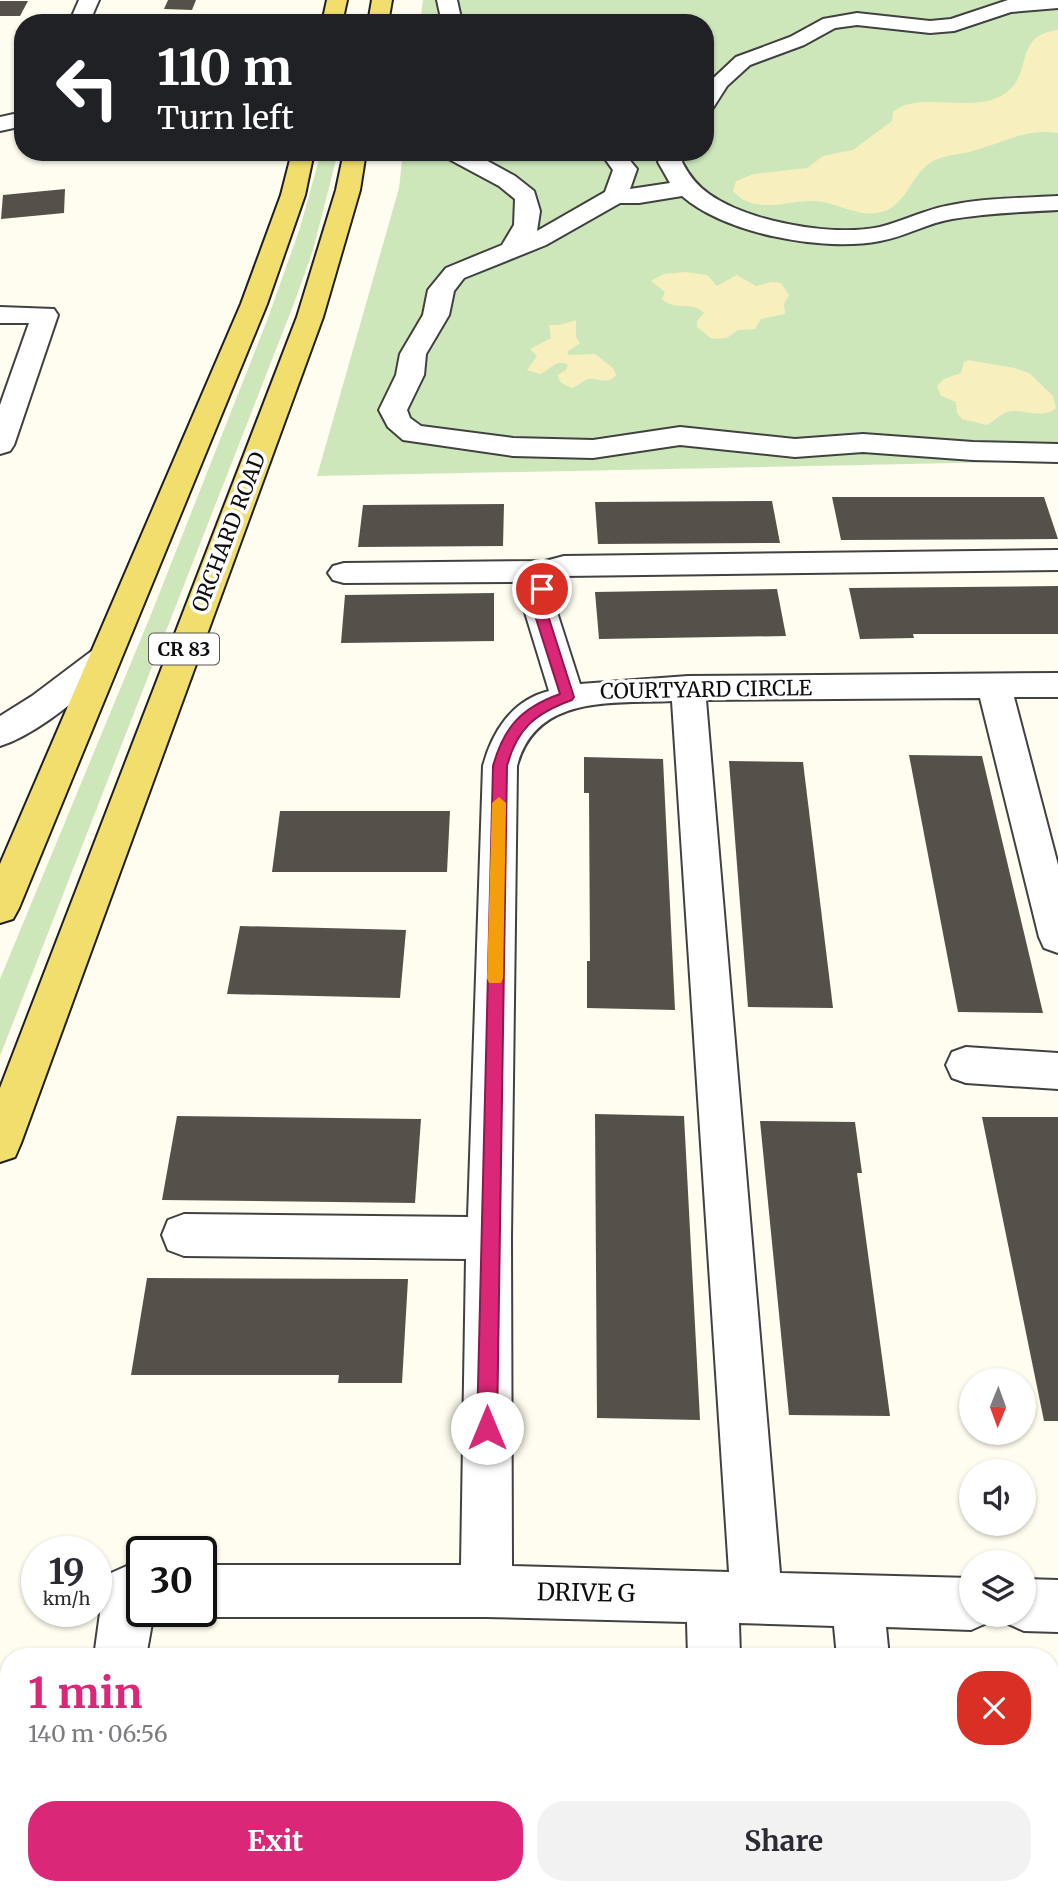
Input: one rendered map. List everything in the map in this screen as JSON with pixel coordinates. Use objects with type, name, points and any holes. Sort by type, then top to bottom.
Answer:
[{"type":"main road","name":"CR 83","points":[[1,897],[254,304],[293,195],[301,161]]},
{"type":"main road","name":"ORCHARD ROAD","points":[[0,1143],[310,317],[348,190],[353,161]]},
{"type":"street","points":[[714,90],[736,65],[797,41],[830,23],[857,19],[930,27],[954,25],[1009,6],[1058,2]]},
{"type":"street","points":[[470,161],[507,181],[526,196],[526,231],[522,240],[512,249]]},
{"type":"street","points":[[615,196],[624,178],[625,169],[618,161]]},
{"type":"street","points":[[670,161],[674,175],[685,188],[733,216],[830,236],[878,235],[942,214],[1058,203]]},
{"type":"street","points":[[685,188],[639,196],[615,196],[572,222],[475,262],[447,280],[441,290],[436,315],[413,354],[410,375],[393,410],[395,419],[402,428],[414,434],[513,447],[593,449],[680,436],[796,448],[863,443],[973,451],[1058,453]]},
{"type":"street","points":[[0,315],[45,315],[0,445]]},
{"type":"street","points":[[344,573],[545,571],[564,566],[1058,560]]},
{"type":"street","points":[[545,571],[539,606],[567,697]]},
{"type":"street","points":[[0,733],[44,705],[105,658]]},
{"type":"street","name":"COURTYARD CIRCLE","points":[[486,1591],[489,1238],[500,766],[506,743],[521,723],[543,705],[592,693],[688,688],[1058,685]]},
{"type":"street","points":[[994,687],[1058,936]]},
{"type":"street","points":[[688,688],[734,1597],[717,1648]]},
{"type":"street","points":[[966,1065],[1058,1072]]},
{"type":"street","points":[[184,1235],[489,1238]]},
{"type":"street","name":"DRIVE G","points":[[217,1591],[486,1591],[959,1604]]},
{"type":"street","points":[[858,1600],[862,1648]]},
{"type":"street","points":[[1036,1605],[1058,1606]]},
{"type":"street","points":[[122,1648],[127,1627]]},
{"type":"green space","points":[[423,0],[1058,0],[1058,461],[317,476],[399,188],[402,161],[714,161],[714,14],[421,14]]},
{"type":"green space","points":[[319,161],[336,161],[313,250],[293,306],[0,1056],[0,979],[152,612],[268,318],[300,228]]},
{"type":"sand","points":[[1058,30],[1058,133],[1026,134],[935,160],[918,174],[894,206],[878,213],[860,212],[814,201],[756,204],[733,191],[736,181],[754,174],[807,168],[823,156],[853,150],[892,121],[893,112],[903,106],[928,102],[973,103],[999,97],[1011,89],[1018,79],[1028,49],[1034,40]]},
{"type":"sand","points":[[686,272],[707,275],[717,286],[737,275],[756,286],[771,282],[781,283],[789,295],[784,304],[785,314],[761,319],[755,329],[738,330],[727,338],[712,339],[697,327],[697,321],[704,313],[694,307],[667,303],[662,299],[665,292],[651,281],[664,274]]},
{"type":"sand","points":[[576,320],[576,337],[580,343],[567,352],[569,355],[595,354],[613,368],[616,375],[606,381],[587,379],[573,388],[563,384],[559,378],[558,375],[566,370],[568,365],[564,363],[540,374],[527,370],[537,356],[530,349],[551,338],[549,325]]},
{"type":"sand","points":[[968,360],[1029,373],[1053,396],[1056,408],[1040,414],[1009,411],[987,425],[962,419],[957,413],[956,402],[941,396],[937,386],[944,379],[961,373],[964,362]]},
{"type":"building","points":[[168,0],[196,0],[192,10],[164,9]]},
{"type":"building","points":[[0,1],[28,1],[21,14],[0,16]]},
{"type":"building","points":[[65,189],[64,213],[1,219],[3,195]]},
{"type":"building","points":[[832,497],[1044,497],[1058,539],[841,540]]},
{"type":"building","points":[[772,501],[780,543],[598,544],[595,502]]},
{"type":"building","points":[[504,504],[503,546],[358,547],[363,505]]},
{"type":"building","points":[[1058,586],[1058,634],[913,634],[914,638],[860,639],[849,588]]},
{"type":"building","points":[[777,589],[786,636],[599,639],[595,592]]},
{"type":"building","points":[[494,593],[494,641],[341,643],[345,595]]},
{"type":"building","points":[[909,755],[982,756],[1043,1013],[958,1012]]},
{"type":"building","points":[[584,757],[663,759],[675,1010],[587,1008],[587,961],[590,961],[589,793],[584,793]]},
{"type":"building","points":[[729,761],[803,762],[833,1008],[748,1007]]},
{"type":"building","points":[[280,811],[450,811],[447,872],[272,872]]},
{"type":"building","points":[[240,926],[406,930],[400,998],[227,994]]},
{"type":"building","points":[[595,1114],[684,1116],[700,1420],[597,1418]]},
{"type":"building","points":[[177,1116],[421,1119],[415,1203],[162,1200]]},
{"type":"building","points":[[982,1117],[1058,1117],[1058,1421],[1044,1421],[1036,1368],[1033,1368]]},
{"type":"building","points":[[760,1121],[855,1122],[862,1173],[857,1173],[890,1416],[789,1415]]},
{"type":"building","points":[[147,1278],[408,1279],[402,1383],[338,1383],[339,1375],[131,1375]]},
{"type":"slow traffic","points":[[495,978],[499,803]]},
{"type":"route","points":[[487,1428],[500,766],[506,743],[521,723],[543,705],[567,697],[539,606],[542,589]]}]
